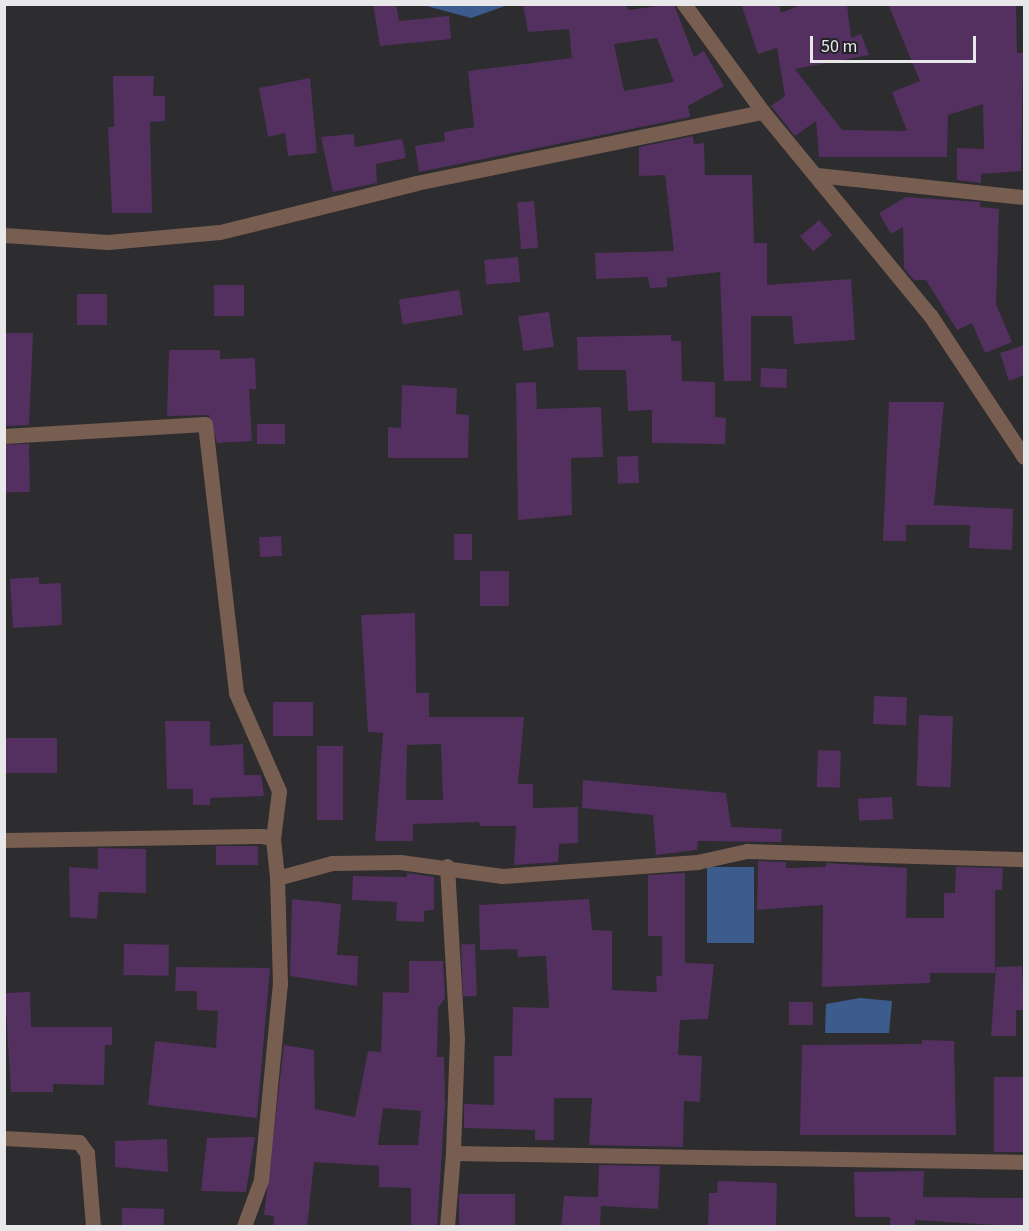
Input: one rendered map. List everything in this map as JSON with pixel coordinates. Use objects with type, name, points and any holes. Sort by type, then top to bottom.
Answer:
[{"type":"street","points":[[684,4],[763,112],[930,315],[1024,457]]},
{"type":"street","points":[[4,236],[108,242],[220,232],[416,183],[763,112]]},
{"type":"street","points":[[817,175],[1024,197]]},
{"type":"street","points":[[4,436],[205,424],[236,693],[279,791],[273,839],[277,878],[280,984],[261,1180],[244,1227]]},
{"type":"street","points":[[4,840],[273,839]]},
{"type":"street","points":[[277,878],[332,863],[447,866],[502,876],[587,872],[612,866],[697,862],[747,851],[1024,859]]},
{"type":"street","points":[[447,866],[457,1037],[453,1153],[447,1227]]},
{"type":"street","points":[[4,1138],[79,1142],[87,1153],[93,1227]]},
{"type":"street","points":[[453,1153],[1024,1162]]},
{"type":"water","points":[[423,5],[508,5],[471,18]]},
{"type":"water","points":[[707,867],[754,867],[754,943],[707,943]]},
{"type":"water","points":[[860,998],[892,1001],[889,1033],[825,1033],[826,1004]]},
{"type":"building","points":[[373,4],[396,4],[399,21],[449,16],[451,39],[380,46]]},
{"type":"building","points":[[523,4],[626,4],[628,10],[674,4],[694,57],[704,51],[724,86],[688,106],[690,117],[419,172],[415,146],[445,141],[444,132],[474,127],[468,71],[572,58],[569,29],[528,32]],"holes":[[[657,38],[674,82],[624,91],[614,44]]]},
{"type":"building","points":[[741,4],[779,4],[781,13],[803,4],[847,4],[851,38],[861,34],[869,55],[795,69],[842,130],[907,131],[892,92],[920,81],[888,4],[1016,4],[1017,53],[1023,53],[1021,171],[981,174],[981,183],[957,180],[957,148],[984,149],[983,104],[948,115],[947,157],[819,157],[816,121],[795,136],[771,106],[785,96],[777,48],[758,54]]},
{"type":"building","points":[[113,76],[154,76],[153,96],[165,96],[165,121],[150,122],[152,213],[112,213],[108,127],[114,127]]},
{"type":"building","points":[[310,78],[317,153],[288,156],[285,133],[268,137],[259,88]]},
{"type":"building","points":[[354,134],[355,147],[402,139],[406,158],[376,164],[377,183],[333,192],[321,137]]},
{"type":"building","points":[[693,136],[694,144],[704,143],[705,175],[752,175],[754,243],[767,243],[767,285],[851,279],[855,340],[794,344],[792,316],[751,316],[751,381],[724,381],[720,272],[667,278],[667,287],[650,288],[648,277],[596,279],[595,253],[674,251],[665,175],[639,176],[639,147]]},
{"type":"building","points":[[906,197],[980,202],[980,207],[999,209],[996,304],[1012,342],[985,353],[972,323],[957,330],[926,280],[914,280],[904,268],[903,227],[891,234],[879,213]]},
{"type":"building","points":[[534,201],[538,248],[521,249],[517,202]]},
{"type":"building","points":[[819,220],[832,235],[813,251],[800,236]]},
{"type":"building","points":[[518,257],[520,282],[486,285],[484,260]]},
{"type":"building","points":[[214,285],[244,285],[244,316],[214,316]]},
{"type":"building","points":[[459,290],[463,315],[403,324],[399,300]]},
{"type":"building","points":[[77,294],[107,294],[107,325],[77,325]]},
{"type":"building","points":[[549,312],[554,347],[523,351],[518,316]]},
{"type":"building","points":[[4,333],[33,333],[29,425],[4,426]]},
{"type":"building","points":[[671,335],[671,341],[681,341],[682,381],[715,382],[715,417],[726,418],[725,444],[652,443],[652,410],[628,411],[626,370],[578,370],[577,337]]},
{"type":"building","points":[[1024,345],[1024,375],[1009,381],[1000,353]]},
{"type":"building","points":[[169,350],[220,350],[220,359],[255,358],[256,389],[249,389],[252,441],[217,443],[209,415],[167,416]]},
{"type":"building","points":[[761,368],[787,369],[786,388],[760,387]]},
{"type":"building","points":[[536,382],[537,409],[601,407],[603,457],[571,458],[572,515],[518,520],[516,383]]},
{"type":"building","points":[[402,385],[457,388],[456,414],[469,415],[468,458],[388,458],[388,427],[401,428]]},
{"type":"building","points":[[889,402],[944,402],[934,505],[1013,509],[1012,550],[969,548],[970,525],[906,525],[906,541],[883,541]]},
{"type":"building","points":[[257,424],[285,424],[285,444],[257,444]]},
{"type":"building","points":[[4,444],[29,444],[30,492],[5,492]]},
{"type":"building","points":[[638,456],[639,483],[618,484],[617,457]]},
{"type":"building","points":[[454,534],[472,534],[472,560],[454,560]]},
{"type":"building","points":[[281,536],[282,556],[260,557],[259,537]]},
{"type":"building","points":[[480,571],[509,571],[509,606],[480,606]]},
{"type":"building","points":[[39,577],[39,584],[61,583],[62,625],[13,628],[10,579]]},
{"type":"building","points":[[415,613],[416,693],[429,693],[429,717],[524,717],[518,784],[533,784],[533,808],[578,807],[578,843],[559,844],[558,862],[514,865],[516,826],[480,826],[479,822],[413,824],[413,841],[375,841],[383,733],[368,732],[361,615]],"holes":[[[441,744],[443,800],[406,800],[407,745]]]},
{"type":"building","points":[[874,696],[907,697],[906,725],[873,724]]},
{"type":"building","points":[[273,702],[313,702],[313,736],[273,736]]},
{"type":"building","points":[[919,715],[953,716],[951,787],[917,786]]},
{"type":"building","points":[[165,721],[210,721],[210,746],[243,744],[244,775],[261,775],[264,796],[210,798],[210,805],[193,805],[193,789],[167,789]]},
{"type":"building","points":[[4,738],[57,738],[57,773],[4,773]]},
{"type":"building","points":[[317,746],[343,746],[343,820],[317,820]]},
{"type":"building","points":[[818,750],[841,751],[840,788],[817,787]]},
{"type":"building","points":[[583,780],[726,793],[731,827],[782,829],[781,842],[698,841],[697,850],[656,855],[653,815],[582,808]]},
{"type":"building","points":[[892,797],[893,819],[859,821],[858,799]]},
{"type":"building","points":[[216,846],[258,846],[258,865],[216,865]]},
{"type":"building","points":[[98,848],[146,849],[146,893],[99,892],[97,919],[70,917],[69,867],[98,869]]},
{"type":"building","points":[[758,861],[786,862],[786,868],[826,867],[826,863],[907,868],[906,918],[944,918],[944,893],[955,893],[956,867],[1003,868],[1002,890],[995,890],[995,973],[930,973],[930,983],[822,987],[823,905],[757,910]]},
{"type":"building","points":[[407,873],[434,877],[434,910],[424,911],[424,922],[396,921],[397,902],[352,900],[353,876],[407,877]]},
{"type":"building","points":[[685,873],[685,963],[714,964],[708,1019],[680,1020],[678,1055],[702,1056],[700,1102],[684,1101],[683,1147],[589,1145],[592,1098],[554,1098],[554,1140],[535,1140],[535,1130],[464,1128],[464,1104],[494,1105],[494,1056],[512,1056],[513,1007],[549,1008],[546,956],[518,957],[517,949],[480,950],[479,905],[589,899],[592,930],[612,931],[612,990],[657,992],[656,976],[662,976],[662,936],[648,936],[648,875]]},
{"type":"building","points":[[292,899],[341,904],[337,955],[358,956],[357,986],[290,976]]},
{"type":"building","points":[[124,944],[169,945],[168,976],[123,975]]},
{"type":"building","points":[[461,944],[475,944],[477,996],[463,996]]},
{"type":"building","points":[[409,961],[443,961],[445,998],[438,1008],[437,1057],[444,1057],[445,1103],[437,1227],[411,1227],[411,1188],[379,1187],[379,1166],[314,1162],[307,1227],[273,1227],[274,1216],[264,1215],[284,1045],[314,1050],[315,1109],[355,1117],[368,1051],[381,1052],[383,992],[409,993]],"holes":[[[383,1108],[421,1111],[418,1145],[378,1145]]]},
{"type":"building","points":[[1022,966],[1024,1010],[1016,1010],[1016,1036],[991,1036],[996,967]]},
{"type":"building","points":[[176,967],[270,968],[257,1118],[148,1105],[155,1041],[216,1048],[218,1011],[197,1010],[197,991],[175,991]]},
{"type":"building","points":[[30,992],[31,1027],[112,1027],[112,1045],[105,1045],[104,1085],[53,1084],[53,1092],[11,1092],[5,993]]},
{"type":"building","points":[[789,1002],[813,1002],[813,1025],[789,1025]]},
{"type":"building","points":[[922,1040],[954,1041],[956,1135],[800,1135],[802,1045],[922,1044]]},
{"type":"building","points":[[994,1077],[1024,1077],[1024,1152],[994,1152]]},
{"type":"building","points":[[255,1137],[246,1192],[201,1191],[207,1138]]},
{"type":"building","points":[[167,1139],[168,1172],[115,1167],[115,1141]]},
{"type":"building","points":[[599,1165],[660,1166],[658,1209],[601,1206],[600,1227],[561,1227],[564,1196],[598,1197]]},
{"type":"building","points":[[924,1171],[923,1197],[1024,1198],[1024,1227],[915,1220],[915,1227],[890,1227],[890,1217],[855,1217],[854,1172]]},
{"type":"building","points":[[718,1181],[777,1183],[776,1227],[708,1227],[709,1193],[717,1193]]},
{"type":"building","points":[[459,1194],[515,1194],[515,1226],[459,1226]]},
{"type":"building","points":[[122,1208],[164,1209],[164,1226],[122,1226]]}]
